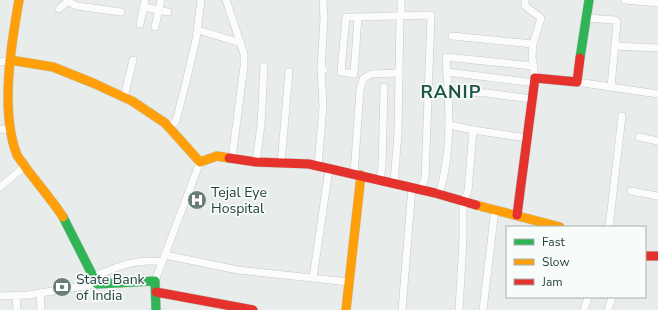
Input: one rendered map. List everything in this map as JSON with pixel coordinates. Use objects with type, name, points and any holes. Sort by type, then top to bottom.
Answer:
[{"type":"street","points":[[19,0],[10,60],[9,94],[11,130],[18,155],[36,183],[60,213],[72,233],[95,280]]},
{"type":"street","points":[[155,27],[161,0]]},
{"type":"street","points":[[169,128],[176,121],[187,78],[198,30],[201,0]]},
{"type":"street","points":[[226,0],[244,54],[244,66],[232,158]]},
{"type":"street","points":[[318,166],[323,106],[323,0]]},
{"type":"street","points":[[394,183],[398,132],[401,0]]},
{"type":"street","points":[[517,215],[535,80],[532,57],[533,44],[541,18],[525,6],[525,0]]},
{"type":"street","points":[[577,82],[589,0]]},
{"type":"street","points":[[625,0],[658,3]]},
{"type":"street","points":[[59,8],[69,1],[77,6],[121,12]]},
{"type":"street","points":[[140,24],[144,4],[158,10],[168,12]]},
{"type":"street","points":[[358,17],[354,74],[341,72],[346,17],[400,14],[431,15],[425,179],[416,188],[402,310]]},
{"type":"street","points":[[586,18],[615,20],[617,22],[616,46],[611,87]]},
{"type":"street","points":[[198,30],[241,43]]},
{"type":"street","points":[[452,36],[533,44]]},
{"type":"street","points":[[616,46],[658,48]]},
{"type":"street","points":[[439,194],[445,176],[449,125],[446,57],[533,66]]},
{"type":"street","points":[[0,62],[10,60],[53,67],[132,101],[165,123],[200,162]]},
{"type":"street","points":[[124,98],[133,60]]},
{"type":"street","points":[[256,162],[261,125],[264,66]]},
{"type":"street","points":[[281,163],[289,72]]},
{"type":"street","points":[[447,72],[535,80],[577,82],[658,94]]},
{"type":"street","points":[[346,310],[357,175],[360,90],[363,79],[371,74],[399,73]]},
{"type":"street","points":[[380,180],[382,166],[384,88]]},
{"type":"street","points":[[448,91],[486,93],[532,99]]},
{"type":"street","points":[[609,226],[622,116]]},
{"type":"street","points":[[449,125],[527,138]]},
{"type":"street","points":[[0,129],[11,130]]},
{"type":"street","points":[[459,310],[464,239],[463,202],[468,191],[472,130]]},
{"type":"street","points":[[639,138],[658,141]]},
{"type":"street","points":[[200,162],[217,156],[256,162],[309,164],[416,188],[463,202],[557,226]]},
{"type":"street","points":[[156,310],[155,281],[200,162]]},
{"type":"street","points":[[0,187],[25,166]]},
{"type":"street","points":[[313,278],[329,169]]},
{"type":"street","points":[[630,191],[658,196]]},
{"type":"street","points":[[483,310],[495,210]]},
{"type":"street","points":[[646,256],[658,256]]},
{"type":"street","points":[[95,280],[120,266],[164,258],[238,270],[349,282]]},
{"type":"street","points":[[0,296],[40,293],[95,280],[155,281]]},
{"type":"street","points":[[156,292],[253,310]]},
{"type":"street","points":[[40,293],[41,310]]},
{"type":"street","points":[[16,296],[17,310]]},
{"type":"street","points":[[584,310],[588,298]]},
{"type":"street","points":[[608,310],[612,298]]},
{"type":"traffic: fast","points":[[580,58],[589,0]]},
{"type":"traffic: fast","points":[[63,217],[97,284],[155,281],[156,310]]},
{"type":"traffic: slow","points":[[19,0],[10,57],[8,99],[12,138],[18,157],[63,217]]},
{"type":"traffic: slow","points":[[10,60],[53,67],[132,101],[165,123],[200,162],[217,156],[229,158]]},
{"type":"traffic: slow","points":[[346,310],[361,175]]},
{"type":"traffic: slow","points":[[476,205],[556,226]]},
{"type":"traffic: jam","points":[[517,215],[535,78],[577,82],[580,58]]},
{"type":"traffic: jam","points":[[229,158],[256,162],[309,164],[435,193],[476,205]]},
{"type":"traffic: jam","points":[[646,256],[658,256]]},
{"type":"traffic: jam","points":[[156,292],[253,310]]},
{"type":"place","name":"Tejal Eye Hospital","points":[[197,200]]},
{"type":"place","name":"State Bank of India","points":[[62,287]]},
{"type":"district","name":"RANIP","points":[[451,92]]}]
